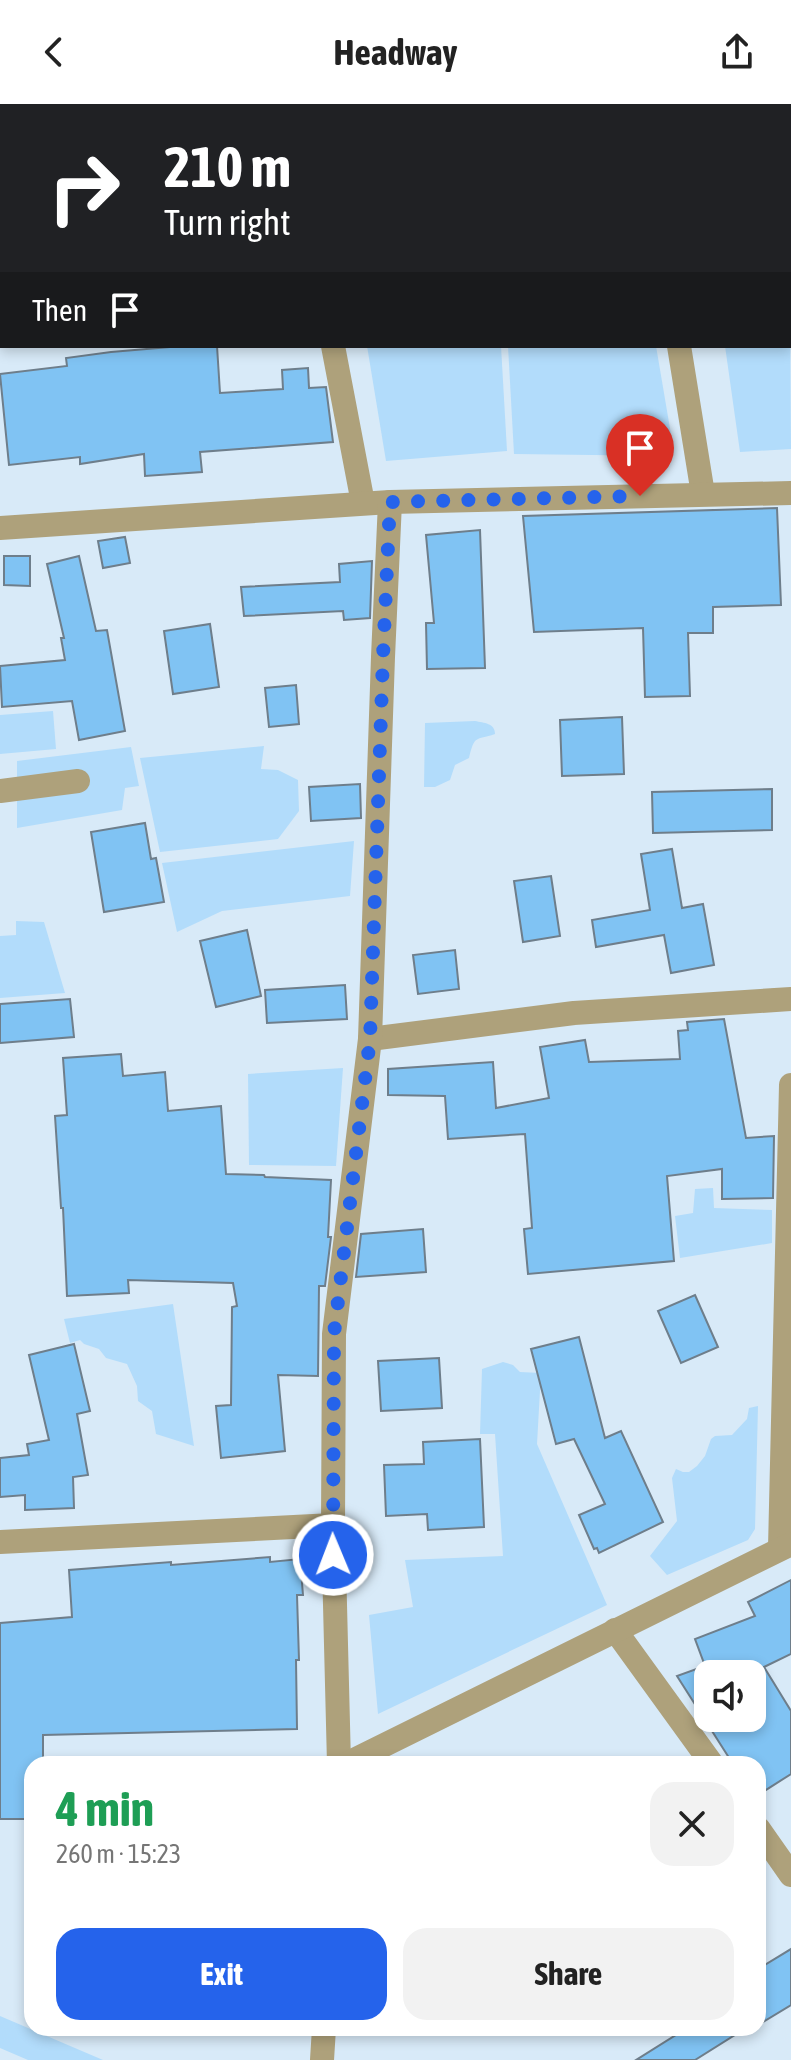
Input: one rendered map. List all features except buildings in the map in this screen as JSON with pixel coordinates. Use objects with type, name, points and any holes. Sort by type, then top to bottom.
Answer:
[{"type":"street","points":[[333,348],[363,503]]},
{"type":"street","points":[[679,348],[703,494]]},
{"type":"street","points":[[0,528],[363,503],[791,493]]},
{"type":"street","points":[[339,1756],[333,1525],[334,1334],[370,1039],[390,502]]},
{"type":"street","points":[[0,791],[78,781]]},
{"type":"street","points":[[370,1039],[574,1013],[791,999]]},
{"type":"street","points":[[363,1756],[785,1546],[791,1085]]},
{"type":"street","points":[[0,1542],[333,1525]]},
{"type":"street","points":[[615,1630],[706,1756]]},
{"type":"street","points":[[774,1838],[791,1875]]},
{"type":"street","points":[[322,2060],[324,2036]]},
{"type":"shaded area","points":[[367,348],[501,348],[507,451],[386,461]]},
{"type":"shaded area","points":[[508,348],[656,348],[674,452],[671,456],[514,454]]},
{"type":"shaded area","points":[[725,348],[790,348],[791,449],[740,452]]},
{"type":"shaded area","points":[[53,711],[56,749],[0,754],[0,715]]},
{"type":"shaded area","points":[[475,721],[491,726],[495,734],[475,742],[469,758],[455,765],[450,780],[435,787],[424,787],[425,723]]},
{"type":"shaded area","points":[[264,746],[261,769],[278,770],[298,780],[299,811],[278,839],[160,852],[140,758]]},
{"type":"shaded area","points":[[131,747],[139,786],[125,788],[122,810],[17,828],[17,761]]},
{"type":"shaded area","points":[[354,841],[350,896],[222,911],[177,932],[162,863]]},
{"type":"shaded area","points":[[16,921],[44,922],[65,993],[0,998],[0,936],[16,935]]},
{"type":"shaded area","points":[[343,1068],[336,1166],[249,1165],[248,1074]]},
{"type":"shaded area","points":[[713,1188],[714,1208],[772,1210],[772,1243],[680,1258],[675,1216],[693,1213],[695,1189]]},
{"type":"shaded area","points":[[173,1304],[194,1446],[156,1434],[152,1411],[138,1401],[137,1386],[127,1364],[106,1358],[99,1349],[80,1340],[70,1343],[64,1319]]},
{"type":"shaded area","points":[[503,1362],[513,1365],[520,1372],[541,1373],[537,1444],[607,1605],[378,1714],[369,1615],[413,1607],[405,1560],[503,1556],[495,1434],[480,1434],[482,1369]]},
{"type":"shaded area","points":[[758,1406],[755,1529],[748,1540],[667,1575],[650,1556],[677,1521],[672,1478],[676,1469],[689,1472],[697,1466],[705,1456],[711,1439],[732,1435],[747,1419],[749,1408]]},
{"type":"shaded area","points":[[0,2016],[24,2026],[24,2036],[47,2036],[103,2060],[28,2060],[0,2048]]},
{"type":"route","points":[[333,1555],[334,1334],[370,1039],[390,502],[640,496]]}]
